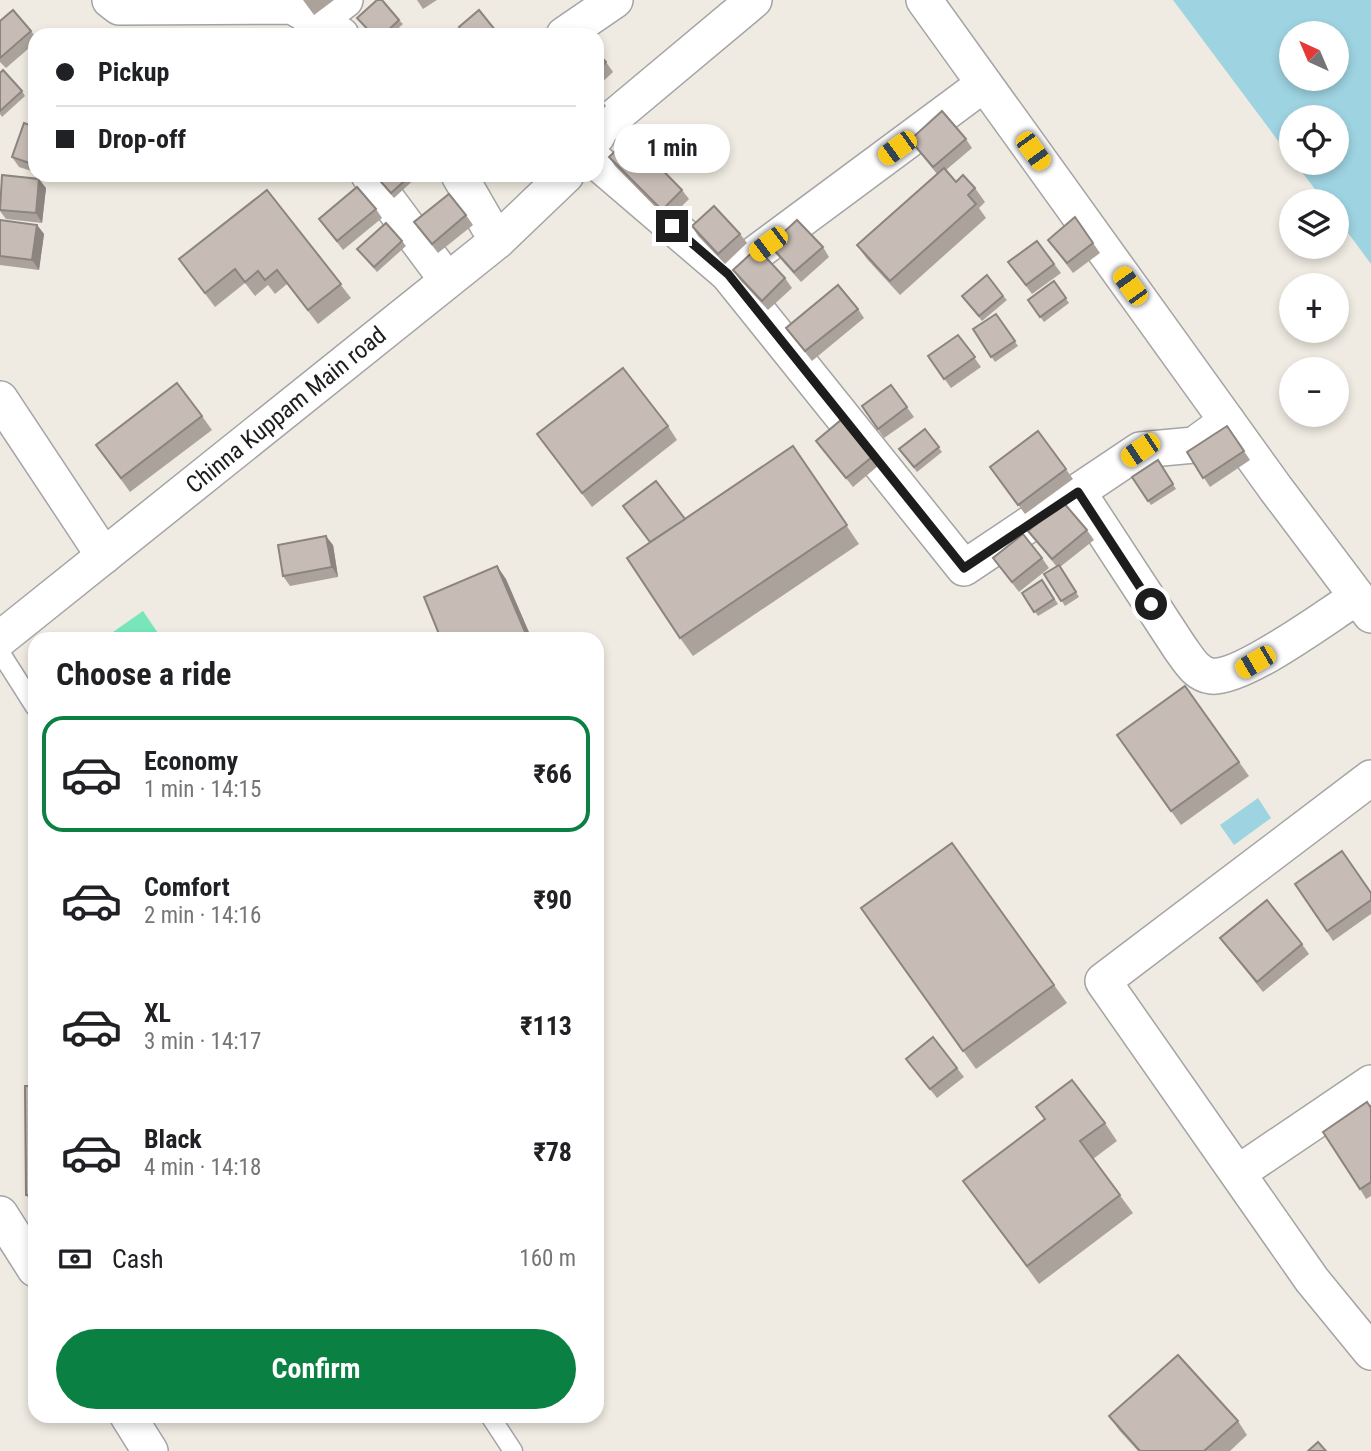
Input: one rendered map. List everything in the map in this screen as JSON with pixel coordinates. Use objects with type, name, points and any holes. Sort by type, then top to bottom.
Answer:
[{"type":"street","points":[[110,0],[119,8],[310,16],[345,0]]},
{"type":"street","points":[[574,28],[615,0]]},
{"type":"street","points":[[604,125],[754,0]]},
{"type":"street","points":[[924,0],[1227,421],[1364,606],[1234,674],[1209,676],[1196,670],[1188,659],[1078,492]]},
{"type":"street","points":[[728,274],[984,84]]},
{"type":"street","points":[[604,168],[728,274],[964,568],[1140,450],[1194,445],[1227,421]]},
{"type":"street","points":[[374,182],[447,280]]},
{"type":"street","points":[[463,182],[497,241]]},
{"type":"street","name":"Chinna Kuppam Main road","points":[[0,639],[497,241],[559,182]]},
{"type":"street","points":[[0,399],[104,556]]},
{"type":"street","points":[[1371,778],[1103,981],[1312,1280],[1371,1352]]},
{"type":"street","points":[[1238,1173],[1371,1083]]},
{"type":"street","points":[[0,1214],[28,1258]]},
{"type":"street","points":[[132,1423],[150,1451]]},
{"type":"lane","points":[[0,652],[28,696]]},
{"type":"lane","points":[[495,1423],[513,1451]]},
{"type":"green space","points":[[143,611],[157,632],[113,632]]},
{"type":"water","points":[[1173,0],[1371,0],[1371,264],[1349,234],[1349,189],[1315,189],[1304,175],[1349,175],[1349,105],[1279,105],[1279,142]]},
{"type":"water","points":[[1258,798],[1271,818],[1234,845],[1220,825]]},
{"type":"building","points":[[377,0],[382,0],[399,20],[390,28],[366,28],[357,18]]},
{"type":"building","points":[[13,10],[28,28],[28,34],[0,58],[0,21]]},
{"type":"building","points":[[479,10],[494,28],[460,28]]},
{"type":"building","points":[[3,70],[22,91],[0,111],[0,73]]},
{"type":"building","points":[[942,111],[966,139],[933,167],[910,140]]},
{"type":"building","points":[[24,123],[28,124],[28,163],[12,157]]},
{"type":"building","points":[[630,137],[682,190],[662,210],[609,157]]},
{"type":"building","points":[[944,168],[956,182],[963,175],[975,188],[968,195],[976,204],[890,281],[857,245]]},
{"type":"building","points":[[2,175],[28,178],[28,182],[39,182],[36,213],[0,210]]},
{"type":"building","points":[[381,182],[403,182],[391,193]]},
{"type":"building","points":[[357,187],[376,209],[337,241],[319,219]]},
{"type":"building","points":[[267,190],[341,284],[308,310],[277,270],[265,280],[258,271],[245,282],[235,269],[205,293],[179,259]]},
{"type":"building","points":[[449,194],[466,215],[432,244],[414,222]]},
{"type":"building","points":[[714,206],[740,234],[718,254],[692,226]]},
{"type":"building","points":[[1075,217],[1093,243],[1067,263],[1048,240]]},
{"type":"building","points":[[0,220],[37,225],[32,260],[0,256]]},
{"type":"building","points":[[797,220],[823,247],[794,272],[770,245]]},
{"type":"building","points":[[386,223],[402,241],[374,267],[357,249]]},
{"type":"building","points":[[1037,241],[1054,264],[1026,285],[1008,262]]},
{"type":"building","points":[[757,248],[785,278],[762,301],[733,270]]},
{"type":"building","points":[[987,275],[1003,296],[979,316],[962,296]]},
{"type":"building","points":[[1054,281],[1066,298],[1040,317],[1028,300]]},
{"type":"building","points":[[838,285],[858,309],[805,351],[786,328]]},
{"type":"building","points":[[996,314],[1015,341],[991,357],[973,329]]},
{"type":"building","points":[[958,335],[975,357],[944,379],[928,356]]},
{"type":"building","points":[[623,368],[668,426],[582,493],[537,434]]},
{"type":"building","points":[[177,383],[202,416],[121,478],[96,445]]},
{"type":"building","points":[[891,385],[907,407],[878,429],[862,406]]},
{"type":"building","points":[[841,420],[872,457],[846,478],[816,441]]},
{"type":"building","points":[[1227,426],[1244,451],[1203,478],[1187,452]]},
{"type":"building","points":[[925,429],[939,447],[914,467],[899,449]]},
{"type":"building","points":[[1038,431],[1066,469],[1018,505],[990,467]]},
{"type":"building","points":[[793,446],[847,525],[680,638],[627,558]]},
{"type":"building","points":[[1158,460],[1173,484],[1148,501],[1132,477]]},
{"type":"building","points":[[656,481],[685,519],[650,542],[623,506]]},
{"type":"building","points":[[1063,502],[1087,530],[1052,559],[1028,531]]},
{"type":"building","points":[[1023,534],[1042,558],[1012,582],[993,558]]},
{"type":"building","points":[[326,536],[332,567],[283,576],[278,545]]},
{"type":"building","points":[[1059,565],[1076,592],[1061,601],[1044,574]]},
{"type":"building","points":[[497,566],[525,632],[438,632],[424,597]]},
{"type":"building","points":[[1042,580],[1054,599],[1034,612],[1022,593]]},
{"type":"building","points":[[1185,686],[1239,762],[1171,811],[1117,735]]},
{"type":"building","points":[[952,843],[1054,985],[963,1051],[861,908]]},
{"type":"building","points":[[1342,851],[1371,893],[1371,900],[1327,931],[1295,884]]},
{"type":"building","points":[[1267,900],[1302,944],[1257,982],[1220,938]]},
{"type":"building","points":[[933,1037],[957,1068],[930,1089],[906,1059]]},
{"type":"building","points":[[1072,1080],[1105,1123],[1080,1141],[1120,1195],[1027,1266],[963,1181],[1045,1119],[1036,1107]]},
{"type":"building","points":[[25,1086],[28,1086],[28,1195]]},
{"type":"building","points":[[1367,1102],[1371,1108],[1371,1182],[1360,1189],[1323,1132]]},
{"type":"building","points":[[1178,1355],[1238,1421],[1204,1451],[1140,1451],[1109,1416]]},
{"type":"building","points":[[1318,1442],[1326,1451],[1308,1451]]},
{"type":"route","points":[[672,226],[728,274],[964,568],[1078,492],[1151,604]]}]
